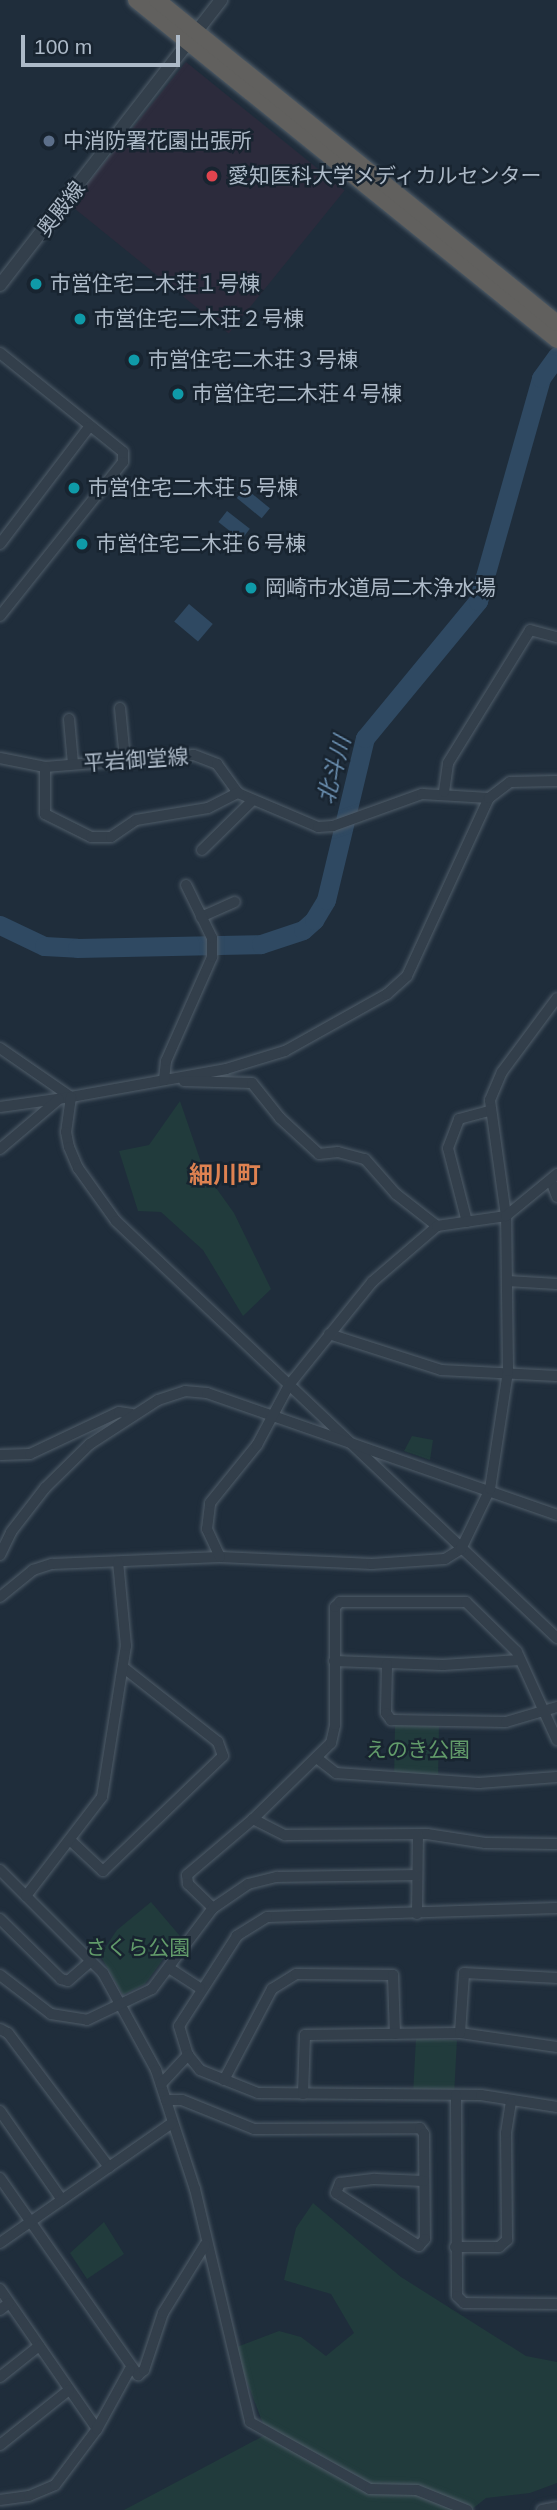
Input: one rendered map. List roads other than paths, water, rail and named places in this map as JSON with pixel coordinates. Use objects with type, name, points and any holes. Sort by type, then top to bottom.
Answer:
[{"type":"highway","points":[[136,0],[192,37],[557,323]]},
{"type":"highway","points":[[157,0],[192,37],[557,340]]},
{"type":"street","name":"奥殿線","points":[[0,285],[221,0]]},
{"type":"street","points":[[0,353],[122,452],[123,462],[0,616]]},
{"type":"street","points":[[0,544],[89,427]]},
{"type":"street","points":[[489,798],[444,792],[448,763],[530,630],[557,637]]},
{"type":"street","points":[[120,708],[125,759]]},
{"type":"street","points":[[69,719],[73,764]]},
{"type":"street","name":"平岩御堂線","points":[[0,758],[45,767],[182,754],[202,757],[217,764],[238,793],[318,827],[333,826],[408,797],[444,792]]},
{"type":"street","points":[[45,767],[45,814],[91,837],[111,836],[136,820],[208,808],[238,793]]},
{"type":"street","points":[[0,1108],[163,1080],[285,1051],[393,990],[412,968],[489,798],[510,782],[557,781]]},
{"type":"street","points":[[202,850],[252,801]]},
{"type":"street","points":[[163,1080],[166,1061],[212,957],[212,938],[186,885]]},
{"type":"street","points":[[201,917],[235,902]]},
{"type":"street","points":[[0,1597],[40,1567],[220,1557],[372,1564],[445,1559],[461,1549],[490,1489],[508,1371],[506,1216],[489,1111],[502,1072],[557,998]]},
{"type":"street","points":[[0,1048],[71,1097]]},
{"type":"street","points":[[163,1080],[252,1083],[280,1118],[319,1154],[338,1152],[365,1159],[396,1194],[437,1226]]},
{"type":"street","points":[[71,1097],[66,1132],[69,1147],[107,1209],[557,1638]]},
{"type":"street","points":[[0,1149],[60,1099]]},
{"type":"street","points":[[467,1222],[448,1148],[460,1119],[489,1111]]},
{"type":"street","points":[[220,1557],[207,1529],[211,1503],[274,1416],[289,1385],[372,1282],[437,1226],[506,1216],[555,1177]]},
{"type":"street","points":[[555,1177],[557,1197]]},
{"type":"street","points":[[507,1281],[557,1284]]},
{"type":"street","points":[[329,1334],[442,1370],[508,1371],[557,1376]]},
{"type":"street","points":[[0,1555],[11,1532],[46,1488],[90,1444],[132,1414],[174,1393],[198,1391],[490,1489],[557,1515]]},
{"type":"street","points":[[0,1455],[30,1454],[118,1412],[132,1414]]},
{"type":"street","points":[[26,1896],[71,1842],[102,1797],[124,1668],[126,1635],[118,1562]]},
{"type":"street","points":[[213,1908],[188,1884],[187,1875],[318,1759],[334,1733],[335,1607],[340,1602],[466,1602],[520,1660],[557,1740]]},
{"type":"street","points":[[334,1661],[387,1664],[520,1660]]},
{"type":"street","points":[[387,1664],[386,1713],[391,1720],[506,1722],[557,1707]]},
{"type":"street","points":[[71,1842],[103,1871],[223,1756],[218,1742],[124,1668]]},
{"type":"street","points":[[318,1759],[336,1773],[479,1783],[557,1777]]},
{"type":"street","points":[[253,1819],[285,1835],[418,1835],[493,1844],[557,1844]]},
{"type":"street","points":[[417,1914],[418,1835]]},
{"type":"street","points":[[0,1870],[106,1977],[161,2084],[195,2189],[205,2245],[250,2422],[370,2488],[417,2490],[467,2510]]},
{"type":"street","points":[[0,1975],[36,2006],[62,2018],[88,2020],[122,2007],[152,1989],[213,1908],[236,1890],[266,1879],[416,1875]]},
{"type":"street","points":[[557,1908],[495,1907],[417,1914],[267,1917],[237,1936],[200,1988],[178,2026],[188,2055],[200,2070],[258,2093],[456,2095],[557,2107]]},
{"type":"street","points":[[0,1919],[61,1979],[68,1980],[91,1961]]},
{"type":"street","points":[[169,1968],[200,1988]]},
{"type":"street","points":[[460,2033],[466,1972],[557,1978]]},
{"type":"street","points":[[224,2080],[272,1989],[296,1974],[393,1975],[395,2034]]},
{"type":"street","points":[[0,2029],[8,2032],[109,2167]]},
{"type":"street","points":[[303,2094],[305,2035],[460,2033],[557,2047]]},
{"type":"street","points":[[161,2084],[188,2055]]},
{"type":"street","points":[[456,2095],[457,2296],[464,2303],[557,2304]]},
{"type":"street","points":[[166,2100],[182,2100],[254,2129],[420,2128],[424,2134],[425,2239],[419,2246],[336,2193],[340,2183],[375,2179],[424,2181]]},
{"type":"street","points":[[455,2246],[499,2247],[507,2240],[506,2133],[511,2102]]},
{"type":"street","points":[[0,2111],[62,2200]]},
{"type":"street","points":[[0,2243],[172,2123]]},
{"type":"street","points":[[0,2178],[130,2369],[138,2375],[144,2370],[163,2313],[205,2245]]},
{"type":"street","points":[[0,2289],[97,2429]]},
{"type":"street","points":[[0,2310],[9,2303]]},
{"type":"street","points":[[0,2376],[39,2346]]},
{"type":"street","points":[[0,2500],[29,2496],[55,2485],[97,2429],[130,2369]]},
{"type":"street","points":[[0,2445],[69,2390]]},
{"type":"street","points":[[542,2510],[557,2507]]},
{"type":"water","points":[[245,488],[270,508],[262,518],[237,498]]},
{"type":"water","points":[[227,511],[250,529],[241,540],[218,522]]},
{"type":"water","points":[[189,604],[213,624],[198,642],[174,622]]},
{"type":"waterway","name":"北斗川","points":[[0,925],[44,946],[77,948],[261,944],[303,930],[314,920],[326,900],[365,738],[478,601],[541,378],[557,356]]},
{"type":"place","name":"中消防署花園出張所","points":[[49,141]]},
{"type":"place","name":"愛知医科大学メディカルセンター","points":[[212,176]]},
{"type":"place","name":"市営住宅二木荘１号棟","points":[[36,284]]},
{"type":"place","name":"市営住宅二木荘２号棟","points":[[80,319]]},
{"type":"place","name":"市営住宅二木荘３号棟","points":[[134,360]]},
{"type":"place","name":"市営住宅二木荘４号棟","points":[[178,394]]},
{"type":"place","name":"市営住宅二木荘５号棟","points":[[74,488]]},
{"type":"place","name":"市営住宅二木荘６号棟","points":[[82,544]]},
{"type":"place","name":"岡崎市水道局二木浄水場","points":[[251,588]]},
{"type":"district","name":"細川町","points":[[225,1175]]},
{"type":"park label","name":"えのき公園","points":[[418,1750]]},
{"type":"park label","name":"さくら公園","points":[[138,1948]]}]
